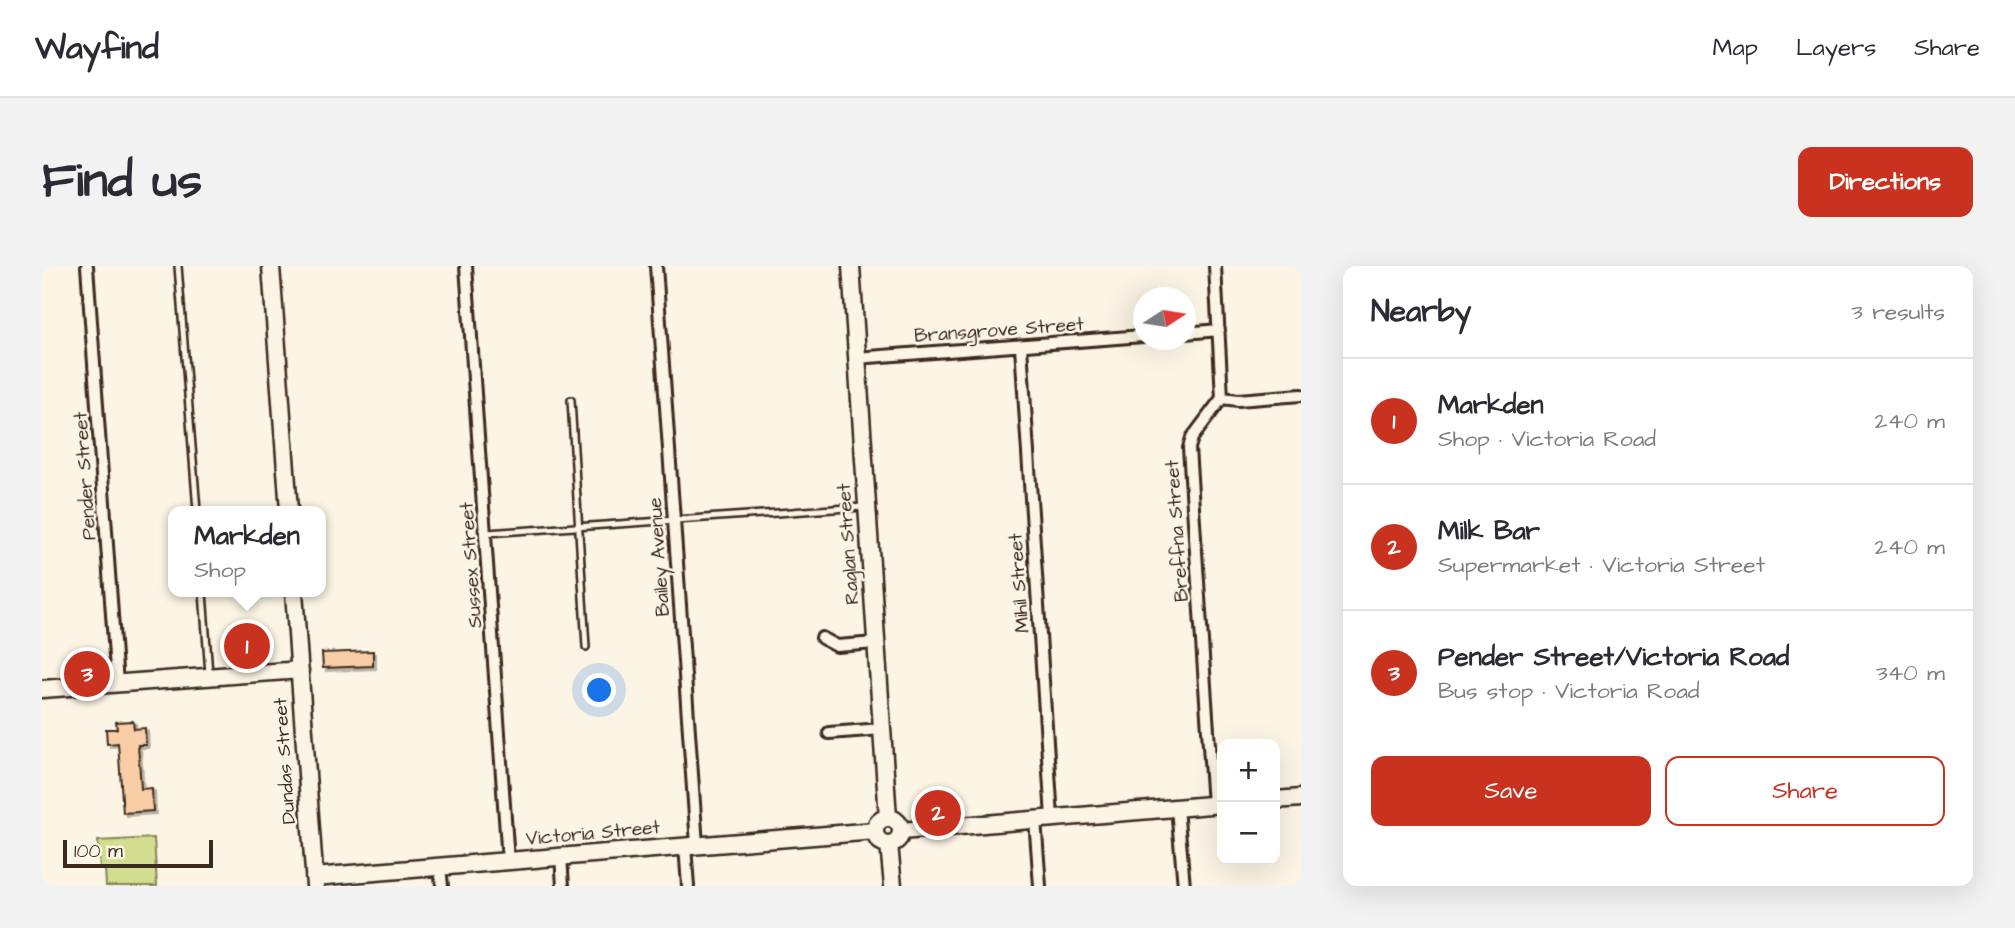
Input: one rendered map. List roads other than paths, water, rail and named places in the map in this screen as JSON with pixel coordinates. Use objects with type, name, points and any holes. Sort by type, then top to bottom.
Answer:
[{"type":"street","name":"Pender Street","points":[[87,266],[117,684]]},
{"type":"street","points":[[271,266],[289,506]]},
{"type":"street","name":"Sussex Street","points":[[466,266],[487,533],[508,861]]},
{"type":"street","name":"Bailey Avenue","points":[[656,266],[674,521],[691,846],[688,886]]},
{"type":"street","name":"Raglan Street","points":[[851,266],[888,818]]},
{"type":"street","points":[[1215,266],[1222,398],[1238,400],[1301,395]]},
{"type":"street","points":[[1196,332],[1219,330]]},
{"type":"street","name":"Bransgrove Street","points":[[856,358],[1133,337]]},
{"type":"street","name":"Mihil Street","points":[[1021,346],[1052,818]]},
{"type":"street","name":"Breffna Street","points":[[1217,804],[1189,447],[1192,438],[1222,398]]},
{"type":"street","name":"Dundas Street","points":[[294,597],[315,882]]},
{"type":"street","points":[[822,638],[837,646],[876,643]]},
{"type":"street","points":[[42,690],[300,670]]},
{"type":"street","points":[[829,733],[882,729]]},
{"type":"street","points":[[1280,800],[1301,798]]},
{"type":"street","points":[[901,831],[1217,804]]},
{"type":"street","points":[[1177,808],[1184,886]]},
{"type":"street","points":[[888,818],[897,822],[901,831],[899,838],[889,844],[878,839],[875,831],[880,821],[888,818]]},
{"type":"street","points":[[1035,819],[1041,886]]},
{"type":"street","name":"Victoria Street","points":[[315,882],[440,867],[875,831]]},
{"type":"street","points":[[889,844],[893,886]]},
{"type":"street","points":[[561,856],[563,886]]},
{"type":"street","points":[[440,867],[442,886]]},
{"type":"lane","points":[[178,266],[197,506]]},
{"type":"lane","points":[[571,400],[586,647]]},
{"type":"lane","points":[[487,533],[867,507]]},
{"type":"lane","points":[[203,597],[209,677]]},
{"type":"place","name":"Markden","points":[[247,646]]},
{"type":"place","name":"Pender Street/Victoria Road","points":[[87,674]]},
{"type":"place","name":"Milk Bar","points":[[938,813]]}]
